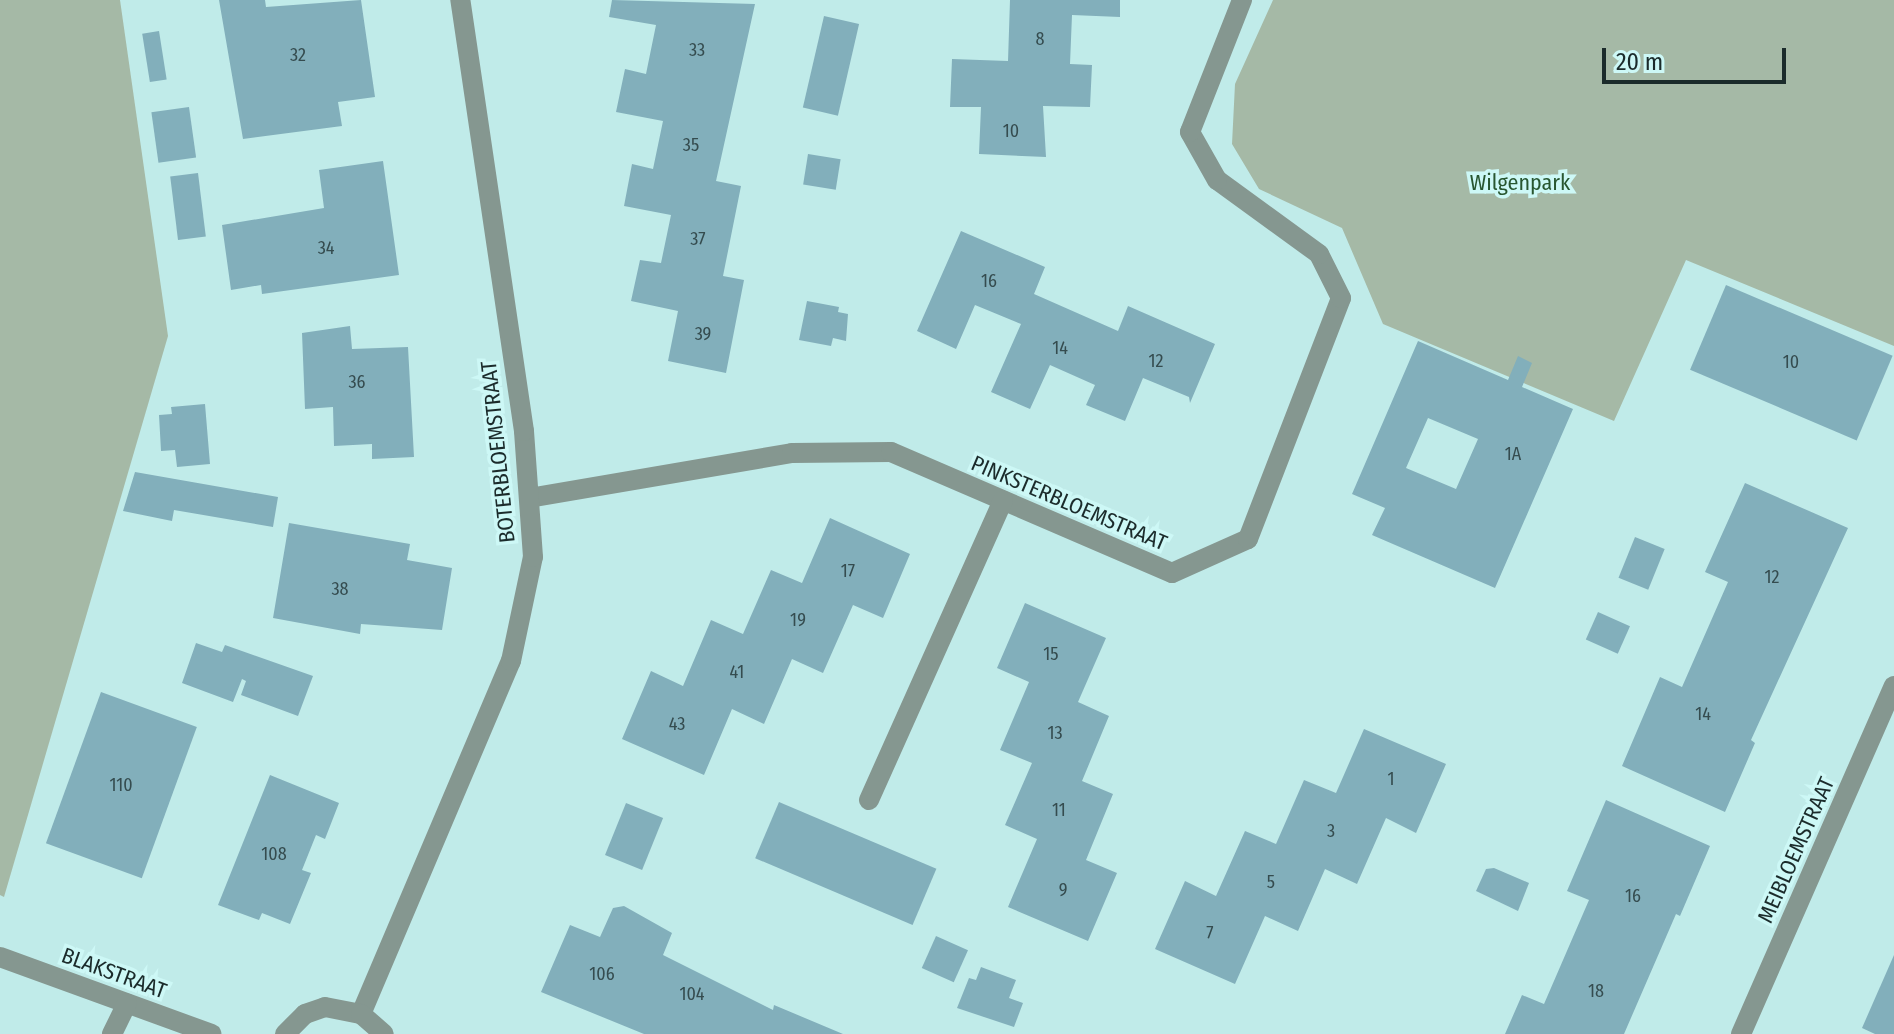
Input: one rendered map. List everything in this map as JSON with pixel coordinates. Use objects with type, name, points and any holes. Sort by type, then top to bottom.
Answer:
[{"type":"street","name":"BOTERBLOEMSTRAAT","points":[[361,1014],[511,661],[533,557],[529,498],[460,0]]},
{"type":"street","name":"PINKSTERBLOEMSTRAAT","points":[[529,498],[792,453],[891,452],[1172,573],[1248,539],[1341,298],[1319,254],[1217,180],[1190,132],[1242,0]]},
{"type":"street","points":[[869,800],[1003,501]]},
{"type":"street","name":"MEIBLOEMSTRAAT","points":[[1741,1034],[1887,723],[1894,686]]},
{"type":"street","name":"BLAKSTRAAT","points":[[0,957],[211,1034]]},
{"type":"street","points":[[112,1034],[127,1003]]},
{"type":"street","points":[[285,1034],[305,1014],[325,1007],[361,1014],[384,1034]]},
{"type":"green space","points":[[0,0],[120,0],[168,336],[4,897],[0,895]]},
{"type":"green space","name":"Wilgenpark","points":[[1273,0],[1894,0],[1894,346],[1686,260],[1614,421],[1383,324],[1342,228],[1259,189],[1232,144],[1235,84]]},
{"type":"building","points":[[219,0],[265,0],[266,7],[361,0],[375,97],[338,102],[342,126],[243,139]]},
{"type":"building","points":[[612,0],[755,4],[716,181],[741,186],[723,276],[744,280],[726,373],[668,361],[678,311],[631,301],[640,260],[661,263],[671,215],[624,206],[632,164],[653,169],[663,121],[616,112],[625,69],[646,74],[656,25],[609,17]]},
{"type":"building","points":[[1010,0],[1120,0],[1120,17],[1072,15],[1070,64],[1092,65],[1090,107],[1043,106],[1046,157],[979,154],[981,107],[950,107],[952,59],[1008,61]]},
{"type":"building","points":[[824,16],[859,24],[838,116],[803,108]]},
{"type":"building","points":[[159,31],[167,79],[150,82],[142,34]]},
{"type":"building","points":[[189,107],[196,158],[158,163],[151,112]]},
{"type":"building","points":[[808,154],[841,159],[836,190],[803,185]]},
{"type":"building","points":[[383,161],[399,275],[262,294],[261,285],[231,290],[222,225],[324,208],[319,170]]},
{"type":"building","points":[[198,173],[206,237],[178,240],[170,176]]},
{"type":"building","points":[[961,231],[1045,267],[1034,294],[1118,331],[1128,306],[1215,344],[1190,403],[1189,397],[1143,378],[1125,421],[1086,405],[1095,385],[1050,365],[1030,409],[991,392],[1021,324],[975,305],[956,349],[917,331]]},
{"type":"building","points":[[1726,285],[1893,356],[1857,440],[1690,370]]},
{"type":"building","points":[[807,301],[839,307],[838,312],[848,314],[846,341],[833,338],[831,346],[799,340]]},
{"type":"building","points":[[350,326],[352,349],[408,347],[414,457],[372,459],[372,444],[334,446],[333,407],[305,409],[302,333]]},
{"type":"building","points":[[1418,341],[1508,380],[1518,356],[1532,363],[1522,387],[1573,409],[1495,588],[1372,535],[1385,508],[1352,494]],"holes":[[[1428,418],[1478,439],[1456,489],[1406,468]]]},
{"type":"building","points":[[205,404],[210,464],[177,467],[175,450],[161,451],[159,415],[172,414],[171,407]]},
{"type":"building","points":[[135,472],[278,497],[273,527],[174,510],[172,521],[123,511]]},
{"type":"building","points":[[1745,483],[1848,528],[1751,740],[1755,743],[1725,812],[1622,766],[1660,677],[1682,687],[1728,582],[1705,572]]},
{"type":"building","points":[[830,518],[910,554],[883,618],[853,605],[823,673],[792,659],[764,724],[732,709],[704,775],[622,739],[651,671],[683,686],[711,620],[743,634],[771,570],[802,583]]},
{"type":"building","points":[[289,523],[410,544],[407,560],[452,568],[442,630],[361,624],[360,634],[273,618]]},
{"type":"building","points":[[1635,537],[1665,549],[1648,590],[1619,578]]},
{"type":"building","points":[[1025,603],[1106,638],[1078,702],[1109,716],[1082,781],[1113,794],[1086,860],[1117,873],[1088,941],[1008,907],[1037,839],[1005,825],[1032,763],[1000,750],[1029,682],[997,668]]},
{"type":"building","points":[[1598,612],[1630,626],[1618,654],[1586,639]]},
{"type":"building","points":[[196,643],[222,652],[225,645],[313,676],[298,716],[241,695],[246,681],[242,679],[233,702],[182,683]]},
{"type":"building","points":[[101,692],[197,727],[142,878],[46,843]]},
{"type":"building","points":[[1364,729],[1446,764],[1416,833],[1386,818],[1357,884],[1325,869],[1298,931],[1265,916],[1235,984],[1155,949],[1185,881],[1216,896],[1245,831],[1276,844],[1304,780],[1336,793]]},
{"type":"building","points":[[270,775],[339,803],[325,839],[316,835],[302,870],[311,873],[290,924],[262,913],[259,920],[218,905]]},
{"type":"building","points":[[1606,800],[1710,846],[1680,916],[1676,914],[1624,1034],[1505,1034],[1522,995],[1544,1004],[1589,900],[1567,891]]},
{"type":"building","points":[[779,802],[936,869],[913,925],[755,858]]},
{"type":"building","points":[[626,803],[663,818],[642,870],[605,855]]},
{"type":"building","points":[[1494,868],[1529,883],[1518,911],[1476,891],[1486,869]]},
{"type":"building","points":[[624,906],[672,933],[663,955],[773,1010],[774,1005],[843,1034],[644,1034],[541,992],[570,925],[600,937],[613,908]]},
{"type":"building","points":[[936,936],[968,950],[954,982],[922,968]]},
{"type":"building","points":[[1894,955],[1894,1034],[1875,1034],[1862,1028]]},
{"type":"building","points":[[981,967],[1016,980],[1009,998],[1023,1003],[1014,1027],[957,1008],[969,978],[976,980]]}]
